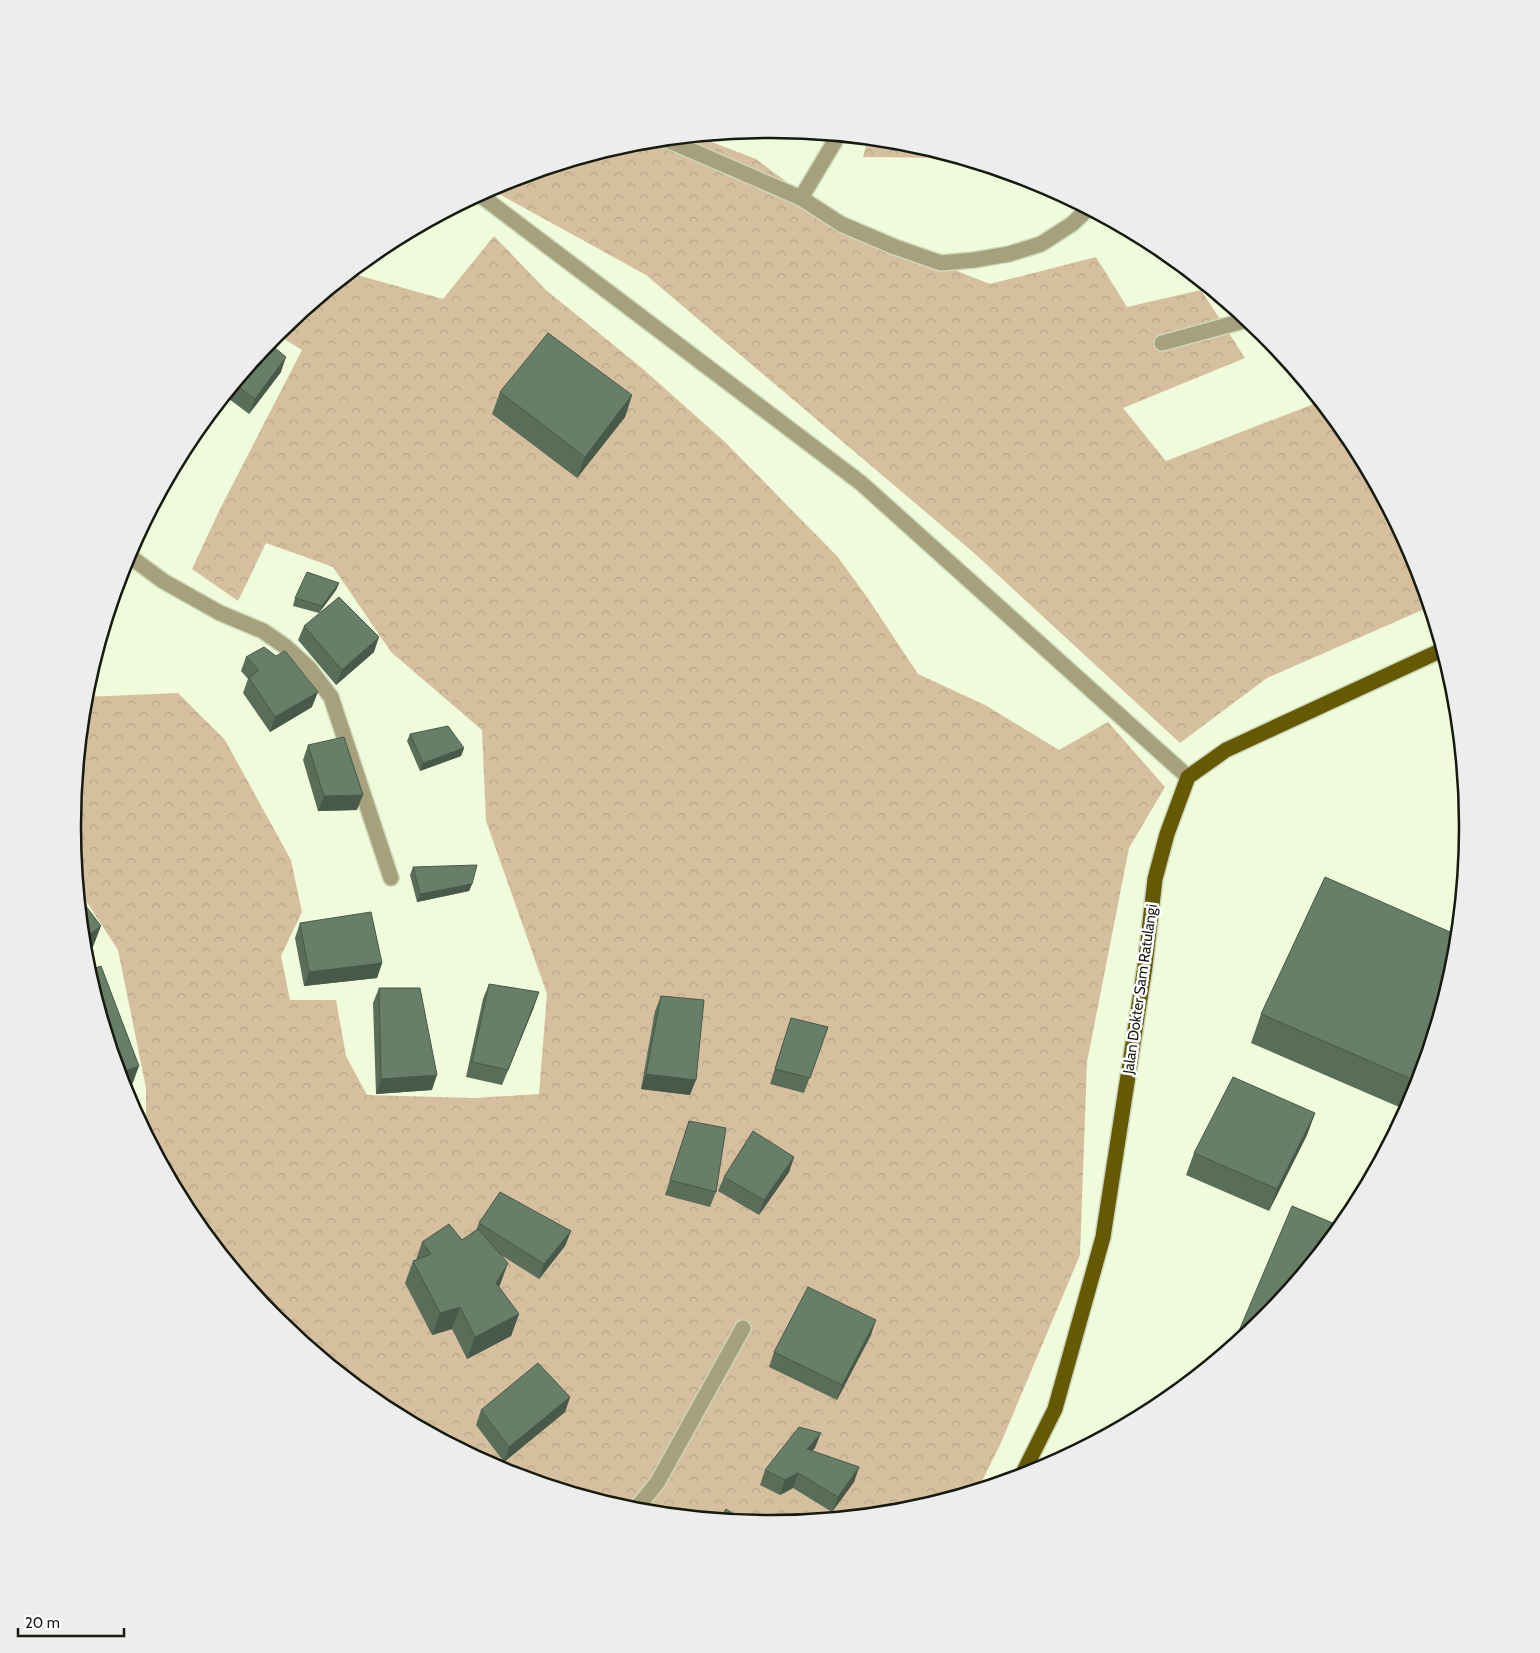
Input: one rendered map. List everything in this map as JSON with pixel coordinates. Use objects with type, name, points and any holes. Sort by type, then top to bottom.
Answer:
[{"type":"main road","points":[[1188,777],[1226,750],[1436,653]]},
{"type":"main road","name":"Jalan Dokter Sam Ratulangi","points":[[1027,1466],[1055,1409],[1103,1237],[1145,966],[1155,879],[1167,834],[1188,777]]},
{"type":"street","points":[[801,198],[835,141]]},
{"type":"street","points":[[677,144],[801,198],[841,224],[895,247],[941,263],[1000,256],[1041,244],[1072,224],[1083,213]]},
{"type":"street","points":[[486,199],[861,483],[1188,777]]},
{"type":"street","points":[[1162,343],[1239,322]]},
{"type":"street","points":[[135,560],[171,585],[220,613],[263,632],[286,647],[309,668],[331,697],[391,878]]},
{"type":"street","points":[[641,1503],[657,1483],[743,1328]]},
{"type":"green space","points":[[709,141],[756,159],[848,228],[990,284],[1096,257],[1127,307],[1201,290],[1245,358],[1123,408],[1166,461],[1314,404],[1343,444],[1388,522],[1423,609],[1267,678],[1180,743],[974,553],[646,275],[498,194],[549,174],[592,161],[636,151]]},
{"type":"green space","points":[[866,145],[934,158],[863,157]]},
{"type":"green space","points":[[494,236],[546,290],[643,369],[725,442],[837,556],[867,597],[918,674],[985,705],[1059,750],[1108,722],[1165,787],[1129,848],[1087,1062],[1080,1255],[1000,1445],[982,1482],[904,1502],[860,1509],[815,1514],[725,1514],[636,1502],[592,1492],[506,1463],[465,1444],[387,1399],[351,1373],[283,1314],[252,1281],[197,1209],[152,1131],[146,1117],[146,1088],[118,950],[86,900],[81,826],[87,737],[93,697],[178,693],[225,740],[291,860],[302,912],[281,956],[290,1000],[336,1000],[346,1056],[367,1095],[474,1098],[539,1094],[547,994],[486,821],[482,730],[391,652],[333,567],[266,543],[238,601],[192,569],[220,509],[302,350],[283,339],[358,275],[443,299]]},
{"type":"building","points":[[548,333],[632,395],[585,457],[500,392]]},
{"type":"building","points":[[275,348],[286,357],[255,399],[240,387]]},
{"type":"building","points":[[307,572],[339,583],[322,606],[295,598]]},
{"type":"building","points":[[339,597],[379,637],[342,670],[304,626]]},
{"type":"building","points":[[264,647],[276,656],[285,651],[318,692],[275,717],[249,678],[259,670],[246,657]]},
{"type":"building","points":[[448,726],[464,748],[423,763],[410,734]]},
{"type":"building","points":[[344,737],[363,795],[324,796],[308,745]]},
{"type":"building","points":[[477,865],[472,884],[420,894],[413,867]]},
{"type":"building","points":[[1325,877],[1450,932],[1446,961],[1435,1005],[1410,1079],[1261,1014]]},
{"type":"building","points":[[86,906],[101,926],[90,934]]},
{"type":"building","points":[[371,912],[382,963],[309,972],[300,923]]},
{"type":"building","points":[[101,966],[139,1066],[127,1070],[105,1005],[96,968]]},
{"type":"building","points":[[489,984],[539,992],[508,1070],[472,1062]]},
{"type":"building","points":[[379,988],[420,988],[437,1075],[381,1079]]},
{"type":"building","points":[[661,996],[704,1000],[696,1080],[646,1074]]},
{"type":"building","points":[[791,1018],[828,1027],[810,1078],[775,1069]]},
{"type":"building","points":[[1233,1077],[1315,1113],[1277,1189],[1194,1153]]},
{"type":"building","points":[[689,1121],[726,1128],[716,1192],[670,1180]]},
{"type":"building","points":[[753,1131],[794,1157],[764,1200],[724,1177]]},
{"type":"building","points":[[500,1192],[571,1231],[544,1264],[479,1223]]},
{"type":"building","points":[[1292,1206],[1333,1223],[1288,1281],[1239,1330]]},
{"type":"building","points":[[449,1224],[462,1240],[478,1229],[508,1263],[496,1283],[519,1314],[475,1337],[460,1307],[440,1313],[413,1261],[431,1254],[422,1242]]},
{"type":"building","points":[[808,1287],[876,1320],[842,1385],[774,1352]]},
{"type":"building","points":[[538,1363],[570,1397],[509,1447],[481,1410]]},
{"type":"building","points":[[799,1427],[821,1433],[807,1449],[859,1467],[838,1497],[798,1473],[785,1480],[765,1470]]},
{"type":"building","points":[[726,1509],[734,1514],[725,1514],[723,1514]]}]
